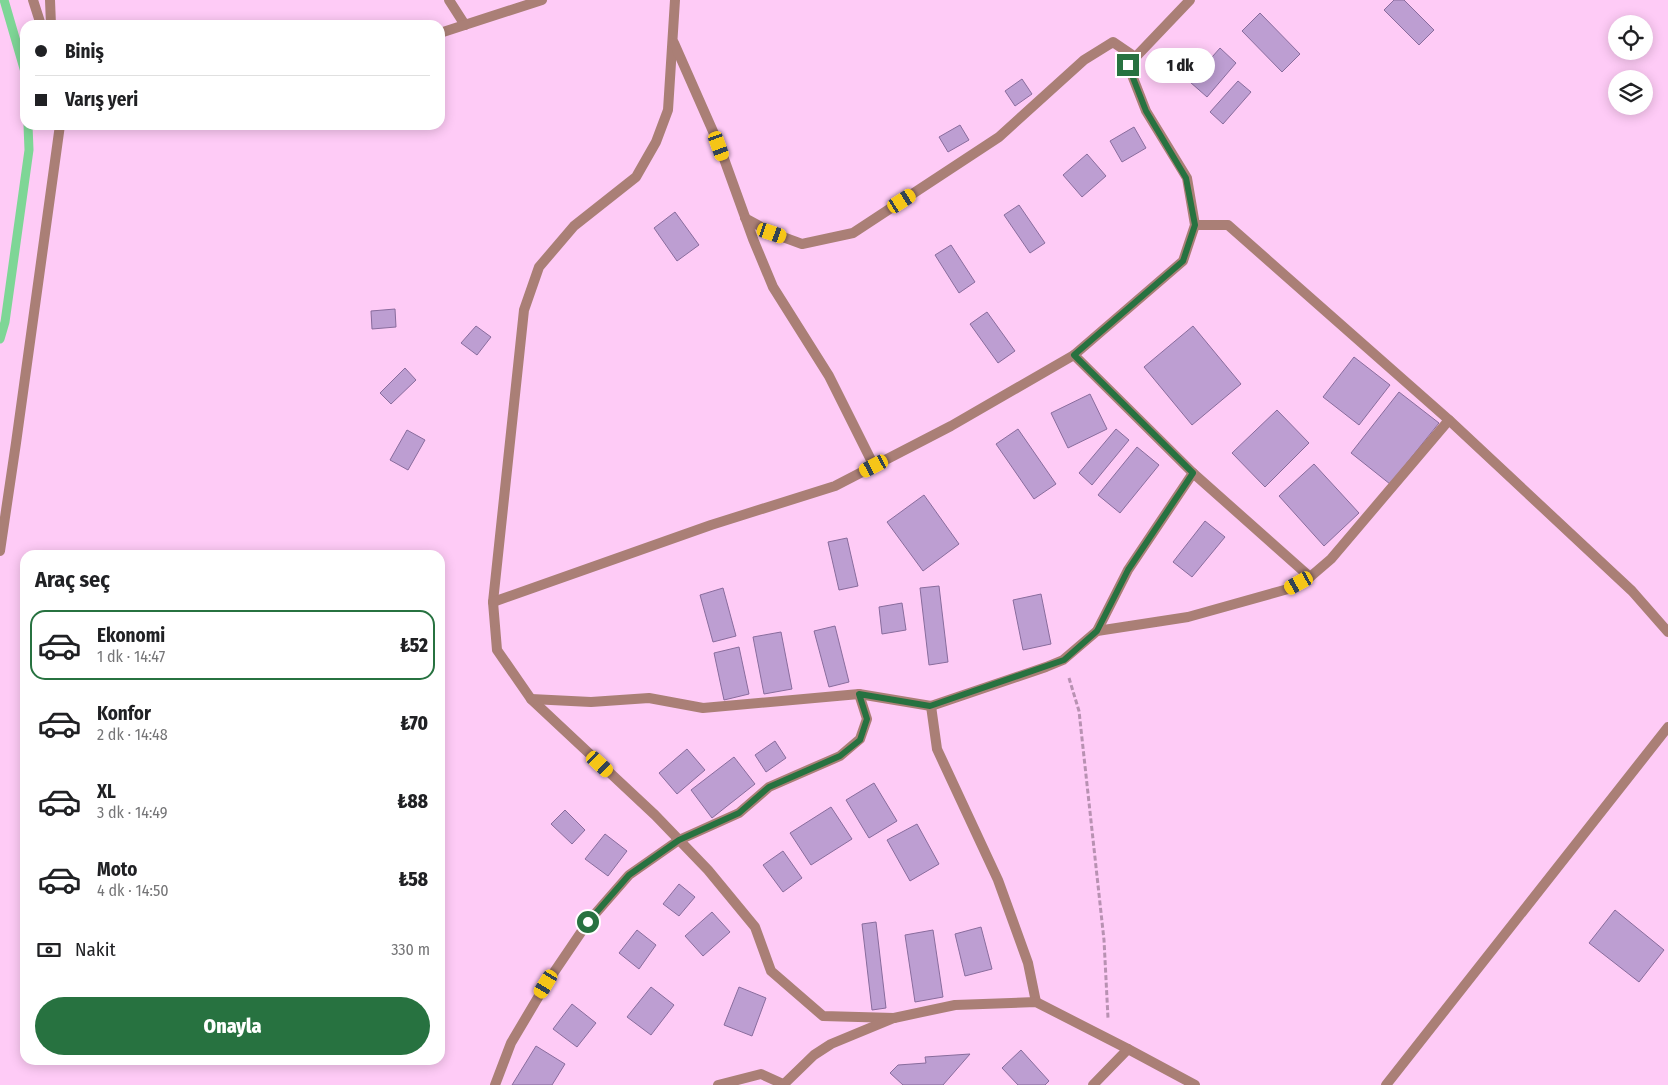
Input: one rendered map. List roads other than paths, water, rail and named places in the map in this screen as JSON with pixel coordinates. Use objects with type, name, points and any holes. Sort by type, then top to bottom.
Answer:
[{"type":"street","points":[[33,0],[39,20]]},
{"type":"street","points":[[50,0],[51,20]]},
{"type":"street","points":[[449,0],[465,25]]},
{"type":"street","points":[[445,32],[542,0]]},
{"type":"street","points":[[675,0],[668,110],[656,142],[636,177],[574,226],[539,267],[524,310],[494,602],[497,650],[531,699],[655,815],[708,870],[755,927],[771,971],[823,1016],[894,1018]]},
{"type":"street","points":[[494,602],[711,525],[835,486],[951,426],[1074,355],[1183,261],[1195,225],[1186,178],[1146,111],[1128,65],[1190,0]]},
{"type":"street","points":[[673,42],[719,146],[745,218],[773,286],[829,376],[874,466]]},
{"type":"street","points":[[745,218],[772,233],[802,244],[853,233],[999,137],[1084,60],[1113,42],[1135,57]]},
{"type":"street","points":[[0,551],[59,130]]},
{"type":"street","points":[[1195,225],[1228,225],[1449,420],[1632,591],[1668,632]]},
{"type":"street","points":[[1074,355],[1193,473],[1310,576]]},
{"type":"street","points":[[1097,631],[1188,617],[1288,589],[1310,576],[1330,559],[1449,420]]},
{"type":"street","points":[[531,699],[591,702],[649,698],[703,708],[859,694],[930,706],[1064,660],[1097,631],[1128,570],[1193,473]]},
{"type":"street","points":[[495,1085],[510,1043],[546,984],[588,922],[629,875],[679,840],[739,813],[769,787],[840,756],[860,740],[867,719],[859,694]]},
{"type":"street","points":[[930,706],[937,749],[998,880],[1028,963],[1036,1002]]},
{"type":"street","points":[[1386,1085],[1668,727]]},
{"type":"street","points":[[718,1085],[761,1074],[783,1084],[814,1055],[831,1044],[894,1018],[955,1004],[1036,1002],[1195,1085]]},
{"type":"street","points":[[1093,1085],[1128,1049]]},
{"type":"waterway","points":[[4,0],[20,55]]},
{"type":"waterway","points":[[0,339],[5,322],[29,150],[28,130]]}]
